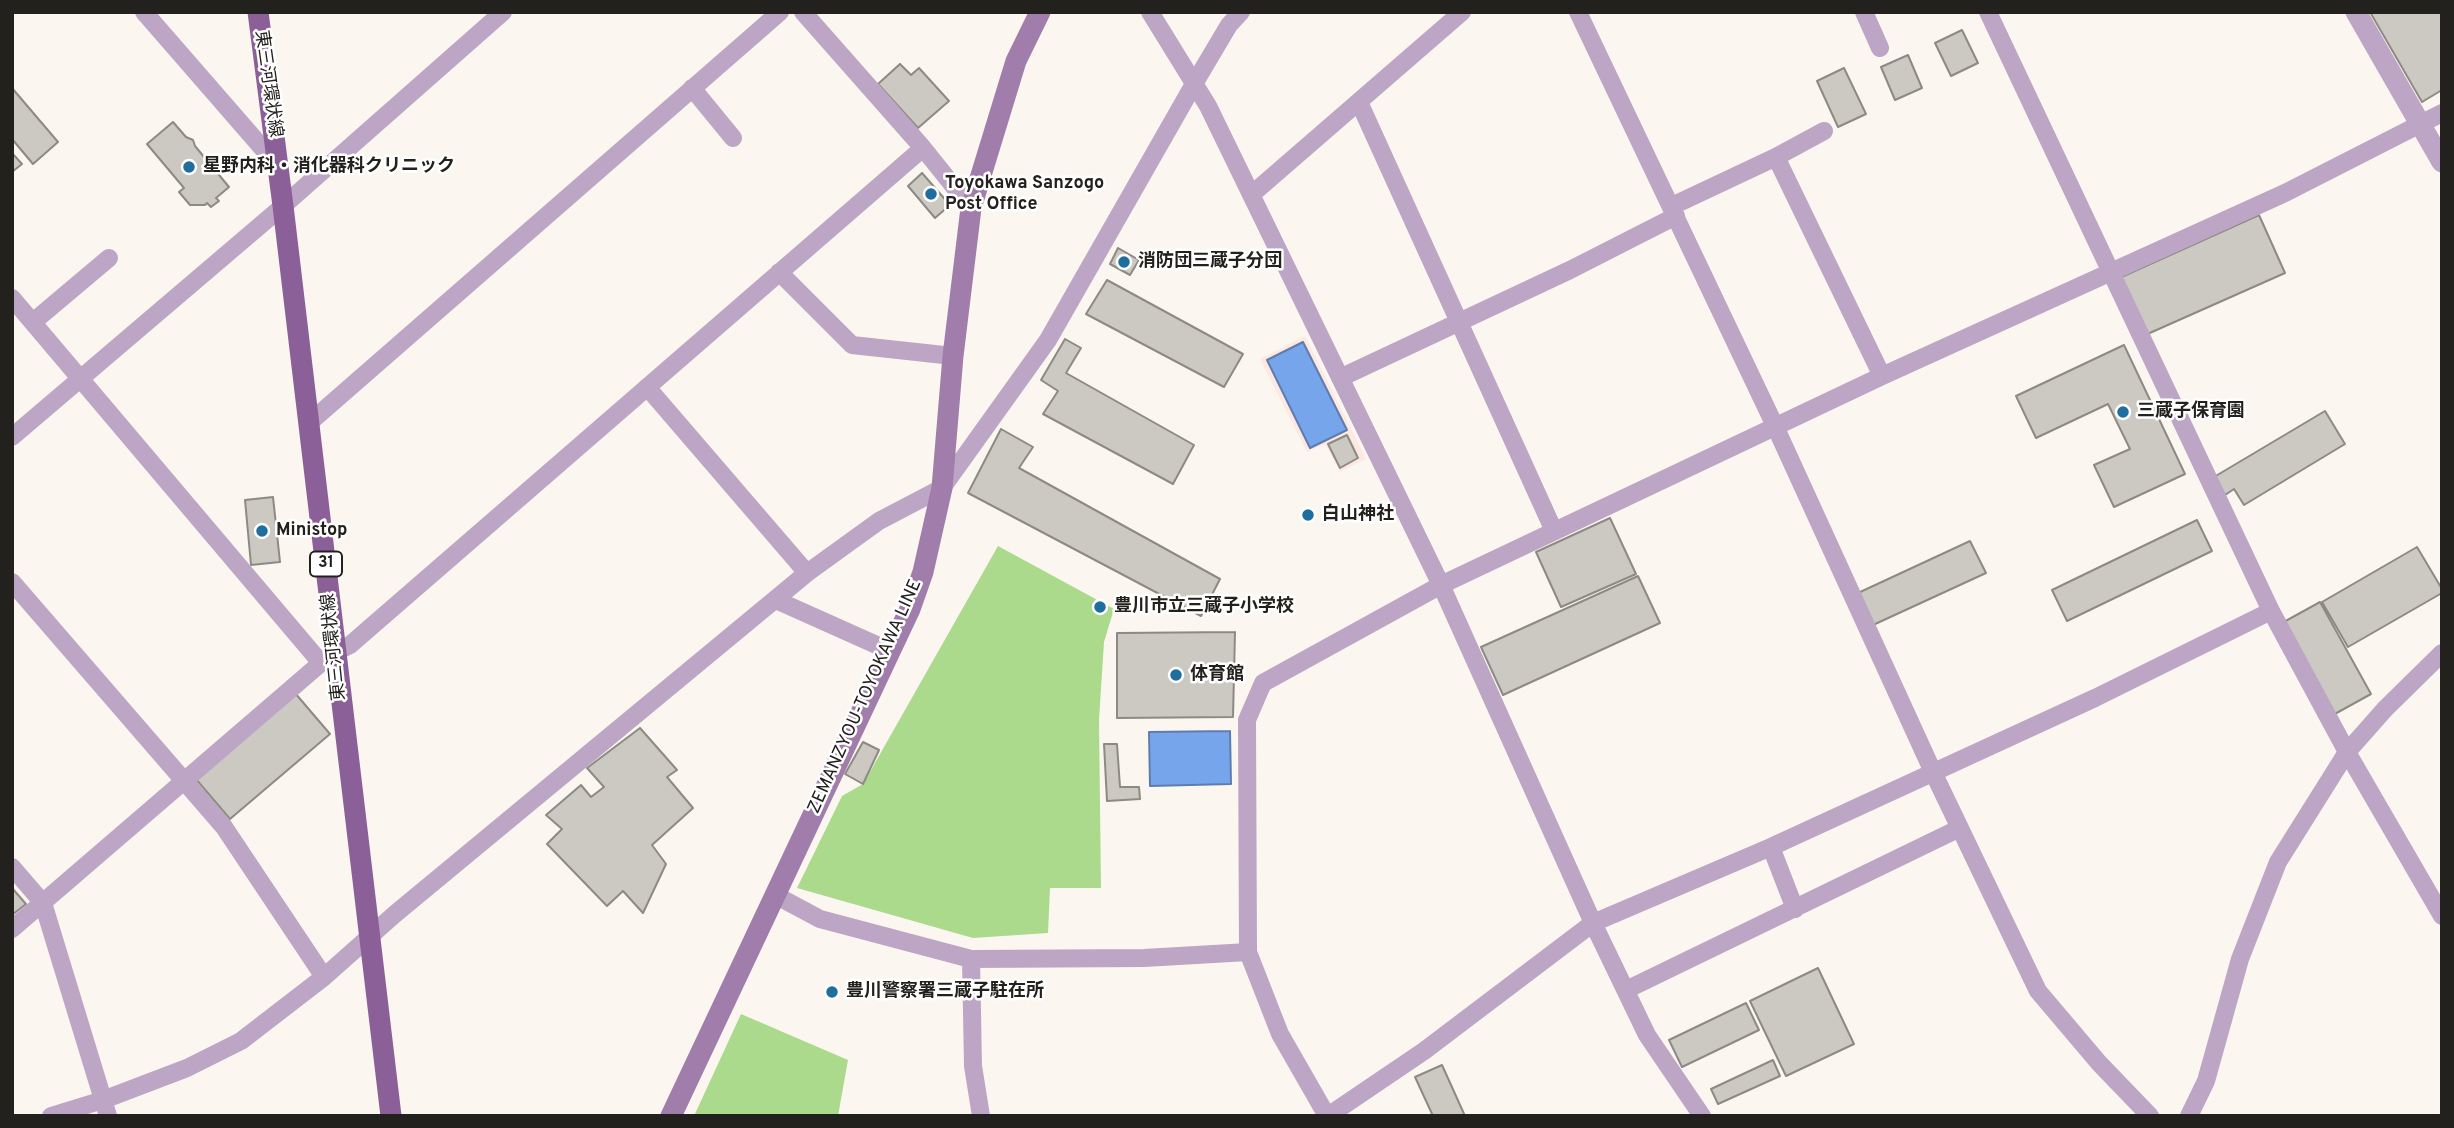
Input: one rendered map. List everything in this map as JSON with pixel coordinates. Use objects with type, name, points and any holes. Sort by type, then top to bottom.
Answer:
[{"type":"main road","name":"東三河環状線","points":[[257,12],[284,206],[309,423],[328,657],[371,935],[391,1116]]},
{"type":"main road","name":"ZEMANZYOU-TOYOKAWA LINE","points":[[671,1116],[910,609],[923,572],[942,488],[953,356],[971,208],[1016,61],[1040,12]]},
{"type":"street","points":[[144,12],[278,166]]},
{"type":"street","points":[[12,437],[284,206],[503,12]]},
{"type":"street","points":[[309,423],[780,12]]},
{"type":"street","points":[[803,12],[923,148],[971,208]]},
{"type":"street","points":[[1150,12],[1208,106],[1441,585],[1593,923],[1647,1035],[1702,1116]]},
{"type":"street","points":[[51,1116],[106,1108],[241,1041],[324,977],[807,573],[879,521],[942,488],[1048,340],[1194,84],[1230,25],[1241,12]]},
{"type":"street","points":[[1251,195],[1462,12]]},
{"type":"street","points":[[1578,12],[1674,211],[1933,772],[2038,991],[2099,1063],[2150,1116]]},
{"type":"street","points":[[1864,12],[1880,48]]},
{"type":"street","points":[[1987,12],[2271,611],[2347,752],[2442,916]]},
{"type":"street","points":[[2356,12],[2442,162]]},
{"type":"street","points":[[692,88],[733,138]]},
{"type":"street","points":[[1359,102],[1554,531]]},
{"type":"street","points":[[2271,611],[2095,698],[1771,847],[1593,923],[1424,1051],[1328,1116],[1280,1034],[1248,952],[1247,720],[1263,683],[1441,585],[1882,376],[2285,194],[2442,113]]},
{"type":"street","points":[[1340,378],[1460,322],[1824,131]]},
{"type":"street","points":[[12,929],[328,657],[351,645],[923,148]]},
{"type":"street","points":[[1776,157],[1882,376]]},
{"type":"street","points":[[33,322],[109,258]]},
{"type":"street","points":[[779,272],[852,345],[953,356]]},
{"type":"street","points":[[12,298],[79,379],[328,657]]},
{"type":"street","points":[[647,387],[807,573]]},
{"type":"street","points":[[12,582],[224,827],[324,977]]},
{"type":"street","points":[[776,600],[890,652]]},
{"type":"street","points":[[2189,1116],[2206,1081],[2240,959],[2278,862],[2347,752],[2385,709],[2442,653]]},
{"type":"street","points":[[1626,990],[1960,828]]},
{"type":"street","points":[[1771,847],[1796,909]]},
{"type":"street","points":[[12,867],[43,903],[106,1108]]},
{"type":"street","points":[[775,895],[820,919],[971,959],[1144,958],[1248,952]]},
{"type":"street","points":[[971,959],[973,1066],[981,1116]]},
{"type":"shaded area","points":[[1305,336],[1366,459],[1340,472],[1325,444],[1307,452],[1260,359]]},
{"type":"green space","points":[[998,546],[1114,609],[1104,642],[1099,720],[1101,888],[1050,888],[1048,933],[973,938],[797,888],[842,796],[863,784]]},
{"type":"green space","points":[[741,1014],[848,1060],[838,1116],[694,1116]]},
{"type":"water","points":[[1303,342],[1347,430],[1310,448],[1267,360]]},
{"type":"water","points":[[1230,731],[1231,784],[1150,786],[1149,732]]},
{"type":"building","points":[[2370,12],[2442,12],[2442,90],[2422,102]]},
{"type":"building","points":[[1962,30],[1978,63],[1951,76],[1935,43]]},
{"type":"building","points":[[1908,55],[1922,88],[1895,100],[1881,67]]},
{"type":"building","points":[[900,64],[911,75],[919,68],[949,101],[918,128],[878,84]]},
{"type":"building","points":[[1844,68],[1866,114],[1838,127],[1817,81]]},
{"type":"building","points":[[12,88],[58,142],[33,164],[12,139]]},
{"type":"building","name":"星野内科・消化器科クリニック","points":[[173,122],[186,137],[193,140],[229,187],[216,198],[219,201],[211,207],[207,203],[190,205],[179,192],[184,188],[147,144]]},
{"type":"building","points":[[12,153],[22,164],[12,172]]},
{"type":"building","points":[[922,173],[950,205],[935,218],[908,186]]},
{"type":"building","points":[[2259,215],[2285,273],[2143,336],[2117,279]]},
{"type":"building","points":[[1118,248],[1139,260],[1130,275],[1110,264]]},
{"type":"building","points":[[1107,280],[1243,354],[1224,387],[1086,314]]},
{"type":"building","points":[[1065,339],[1081,348],[1066,373],[1194,445],[1173,484],[1043,414],[1058,391],[1041,380]]},
{"type":"building","points":[[2124,345],[2185,474],[2114,507],[2094,465],[2130,449],[2108,404],[2036,438],[2016,396]]},
{"type":"building","points":[[2325,411],[2345,444],[2244,505],[2234,489],[2225,495],[2214,477]]},
{"type":"building","points":[[1001,429],[1033,447],[1019,468],[1220,579],[1201,616],[968,493]]},
{"type":"building","points":[[1347,435],[1358,458],[1340,468],[1328,444]]},
{"type":"building","name":"Ministop","points":[[273,497],[280,562],[251,565],[245,500]]},
{"type":"building","points":[[1610,518],[1636,574],[1561,607],[1536,552]]},
{"type":"building","points":[[2197,520],[2212,551],[2067,621],[2052,590]]},
{"type":"building","points":[[1970,541],[1986,573],[1873,625],[1858,593]]},
{"type":"building","points":[[2417,547],[2442,593],[2348,647],[2322,602]]},
{"type":"building","points":[[1638,576],[1660,623],[1503,695],[1481,647]]},
{"type":"building","points":[[2320,602],[2371,694],[2333,715],[2282,623]]},
{"type":"building","name":"体育館","points":[[1235,632],[1233,717],[1117,718],[1117,633]]},
{"type":"building","points":[[295,693],[330,734],[230,819],[195,778]]},
{"type":"building","points":[[640,728],[677,770],[667,777],[693,808],[652,845],[666,864],[643,913],[623,891],[607,906],[547,844],[562,829],[546,815],[581,785],[591,797],[604,787],[587,768]]},
{"type":"building","points":[[863,742],[879,750],[863,784],[845,774]]},
{"type":"building","points":[[1104,744],[1117,744],[1120,787],[1139,787],[1140,799],[1107,801]]},
{"type":"building","points":[[12,888],[26,904],[12,915]]},
{"type":"building","points":[[1818,968],[1854,1044],[1786,1076],[1750,1001]]},
{"type":"building","points":[[1746,1003],[1759,1030],[1682,1067],[1669,1040]]},
{"type":"building","points":[[1773,1060],[1780,1076],[1718,1104],[1711,1089]]},
{"type":"building","points":[[1442,1065],[1465,1116],[1433,1116],[1415,1077]]},
{"type":"place","name":"星野内科・消化器科クリニック","points":[[189,167]]},
{"type":"place","name":"Toyokawa Sanzogo Post Office","points":[[931,194]]},
{"type":"place","name":"消防団三蔵子分団","points":[[1124,262]]},
{"type":"place","name":"三蔵子保育園","points":[[2123,412]]},
{"type":"place","name":"白山神社","points":[[1308,515]]},
{"type":"place","name":"Ministop","points":[[262,531]]},
{"type":"place","name":"豊川市立三蔵子小学校","points":[[1100,607]]},
{"type":"place","name":"体育館","points":[[1176,675]]},
{"type":"place","name":"豊川警察署三蔵子駐在所","points":[[832,992]]}]
